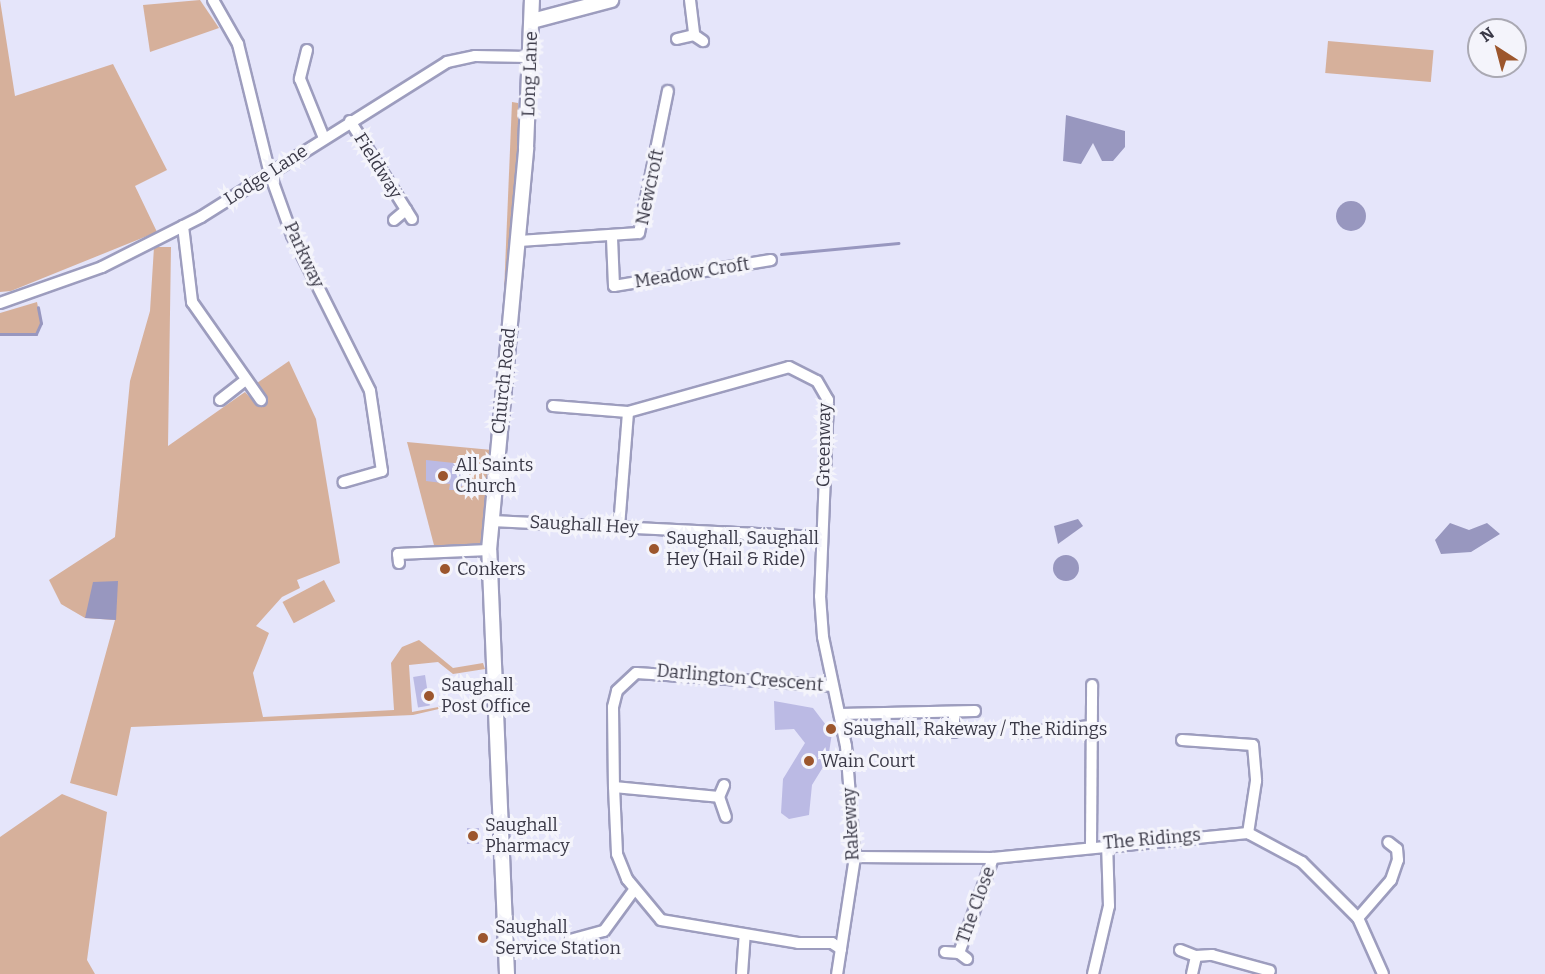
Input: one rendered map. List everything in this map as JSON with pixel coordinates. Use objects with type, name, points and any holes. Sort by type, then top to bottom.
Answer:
[{"type":"street","name":"Parkway","points":[[213,0],[238,44],[270,174],[292,235],[370,391],[382,471],[344,482]]},
{"type":"street","name":"Long Lane","points":[[526,148],[532,0]]},
{"type":"street","points":[[532,21],[611,0]]},
{"type":"street","points":[[690,0],[694,35]]},
{"type":"street","points":[[677,39],[694,35],[703,41]]},
{"type":"street","points":[[306,50],[300,79],[324,138]]},
{"type":"street","name":"Lodge Lane","points":[[0,303],[102,267],[183,226],[447,62],[475,56],[529,57]]},
{"type":"street","name":"Newcroft","points":[[519,241],[612,238],[639,233],[644,226],[668,91]]},
{"type":"street","name":"Fieldway","points":[[350,121],[409,215],[394,220]]},
{"type":"street","name":"Church Road","points":[[507,974],[489,550],[526,148]]},
{"type":"street","points":[[183,226],[192,302],[261,399]]},
{"type":"street","name":"Meadow Croft","points":[[612,238],[610,288],[771,260]]},
{"type":"street","name":"Greenway","points":[[553,406],[628,412],[789,367],[803,371],[828,400],[820,537],[821,617],[830,674]]},
{"type":"street","points":[[220,400],[246,380]]},
{"type":"street","points":[[619,527],[628,412]]},
{"type":"street","name":"Saughall Hey","points":[[492,520],[820,537]]},
{"type":"street","points":[[398,554],[489,550]]},
{"type":"street","name":"Darlington Crescent","points":[[833,686],[636,673],[617,691],[612,706],[614,787],[617,854],[634,890],[670,925],[832,943],[842,949]]},
{"type":"street","name":"Rakeway","points":[[830,674],[840,714],[855,857],[837,974]]},
{"type":"street","points":[[1091,844],[1092,685]]},
{"type":"street","points":[[840,714],[954,715],[975,711]]},
{"type":"street","points":[[954,715],[954,732]]},
{"type":"street","points":[[1021,733],[1037,727],[1091,726]]},
{"type":"street","points":[[1190,729],[1187,740],[1253,745],[1256,781],[1248,833],[1302,862],[1358,918],[1383,974]]},
{"type":"street","points":[[724,785],[719,797],[726,818]]},
{"type":"street","points":[[614,787],[719,797]]},
{"type":"street","name":"The Ridings","points":[[855,857],[993,858],[1107,842],[1248,833]]},
{"type":"street","points":[[1093,974],[1109,906],[1107,842]]},
{"type":"street","points":[[1358,918],[1391,880],[1402,847],[1388,842]]},
{"type":"street","name":"The Close","points":[[945,952],[963,956],[993,858]]},
{"type":"street","points":[[570,940],[604,931],[634,890]]},
{"type":"street","points":[[742,974],[745,935]]},
{"type":"street","points":[[1180,950],[1196,956],[1232,958],[1270,971]]},
{"type":"street","points":[[1192,974],[1196,956]]},
{"type":"shaded area","points":[[0,0],[15,96],[113,64],[167,170],[135,186],[157,232],[11,291],[0,292]]},
{"type":"shaded area","points":[[200,0],[219,28],[150,52],[143,5]]},
{"type":"shaded area","points":[[1328,41],[1434,50],[1431,82],[1325,73]]},
{"type":"shaded area","points":[[512,102],[518,103],[520,154],[503,316]]},
{"type":"shaded area","points":[[154,247],[171,247],[168,446],[245,392],[256,404],[266,396],[257,383],[289,361],[316,419],[340,563],[297,580],[300,588],[282,597],[256,626],[269,633],[253,673],[263,717],[394,710],[391,663],[402,647],[419,640],[453,668],[483,663],[485,669],[453,674],[438,662],[409,665],[412,712],[486,698],[413,715],[131,727],[117,796],[70,783],[115,620],[85,618],[61,604],[49,580],[115,537],[130,381],[150,311]]},
{"type":"shaded area","points":[[37,302],[41,323],[36,334],[0,334],[0,313]]},
{"type":"shaded area","points":[[407,442],[492,450],[484,546],[435,549]]},
{"type":"shaded area","points":[[324,580],[335,601],[294,623],[283,602]]},
{"type":"shaded area","points":[[62,794],[107,812],[87,960],[95,974],[0,974],[0,837]]},
{"type":"water","points":[[1066,115],[1125,131],[1125,147],[1113,161],[1102,161],[1093,143],[1081,164],[1063,161]]},
{"type":"water","points":[[1351,201],[1362,205],[1366,216],[1362,227],[1351,231],[1340,227],[1336,216],[1340,205]]},
{"type":"water","points":[[1078,519],[1083,526],[1058,544],[1054,526]]},
{"type":"water","points":[[1450,523],[1469,530],[1487,523],[1500,534],[1471,552],[1441,554],[1435,540]]},
{"type":"water","points":[[1066,555],[1075,559],[1079,568],[1075,577],[1066,581],[1057,577],[1053,568],[1057,559]]},
{"type":"water","points":[[118,581],[116,620],[85,618],[93,582]]},
{"type":"building","name":"All Saints Church","points":[[426,460],[454,463],[464,475],[463,485],[458,490],[449,490],[450,484],[426,481]]},
{"type":"building","points":[[425,675],[430,706],[418,707],[413,677]]},
{"type":"building","name":"Wain Court","points":[[774,701],[813,708],[832,733],[828,759],[812,785],[809,815],[789,819],[781,813],[783,779],[805,743],[794,729],[775,730]]},
{"type":"building","name":"Saughall Pharmacy","points":[[467,828],[479,828],[479,844],[467,844]]},
{"type":"waterway","points":[[781,254],[898,243]]},
{"type":"waterway","points":[[0,334],[36,334],[41,323],[38,307]]},
{"type":"place","name":"All Saints Church","points":[[443,476]]},
{"type":"place","name":"Saughall, Saughall Hey (Hail & Ride)","points":[[654,549]]},
{"type":"place","name":"Conkers","points":[[445,569]]},
{"type":"place","name":"Saughall Post Office","points":[[429,696]]},
{"type":"place","name":"Saughall, Rakeway / The Ridings","points":[[831,729]]},
{"type":"place","name":"Wain Court","points":[[809,761]]},
{"type":"place","name":"Saughall Pharmacy","points":[[473,836]]},
{"type":"place","name":"Saughall Service Station","points":[[483,938]]}]
